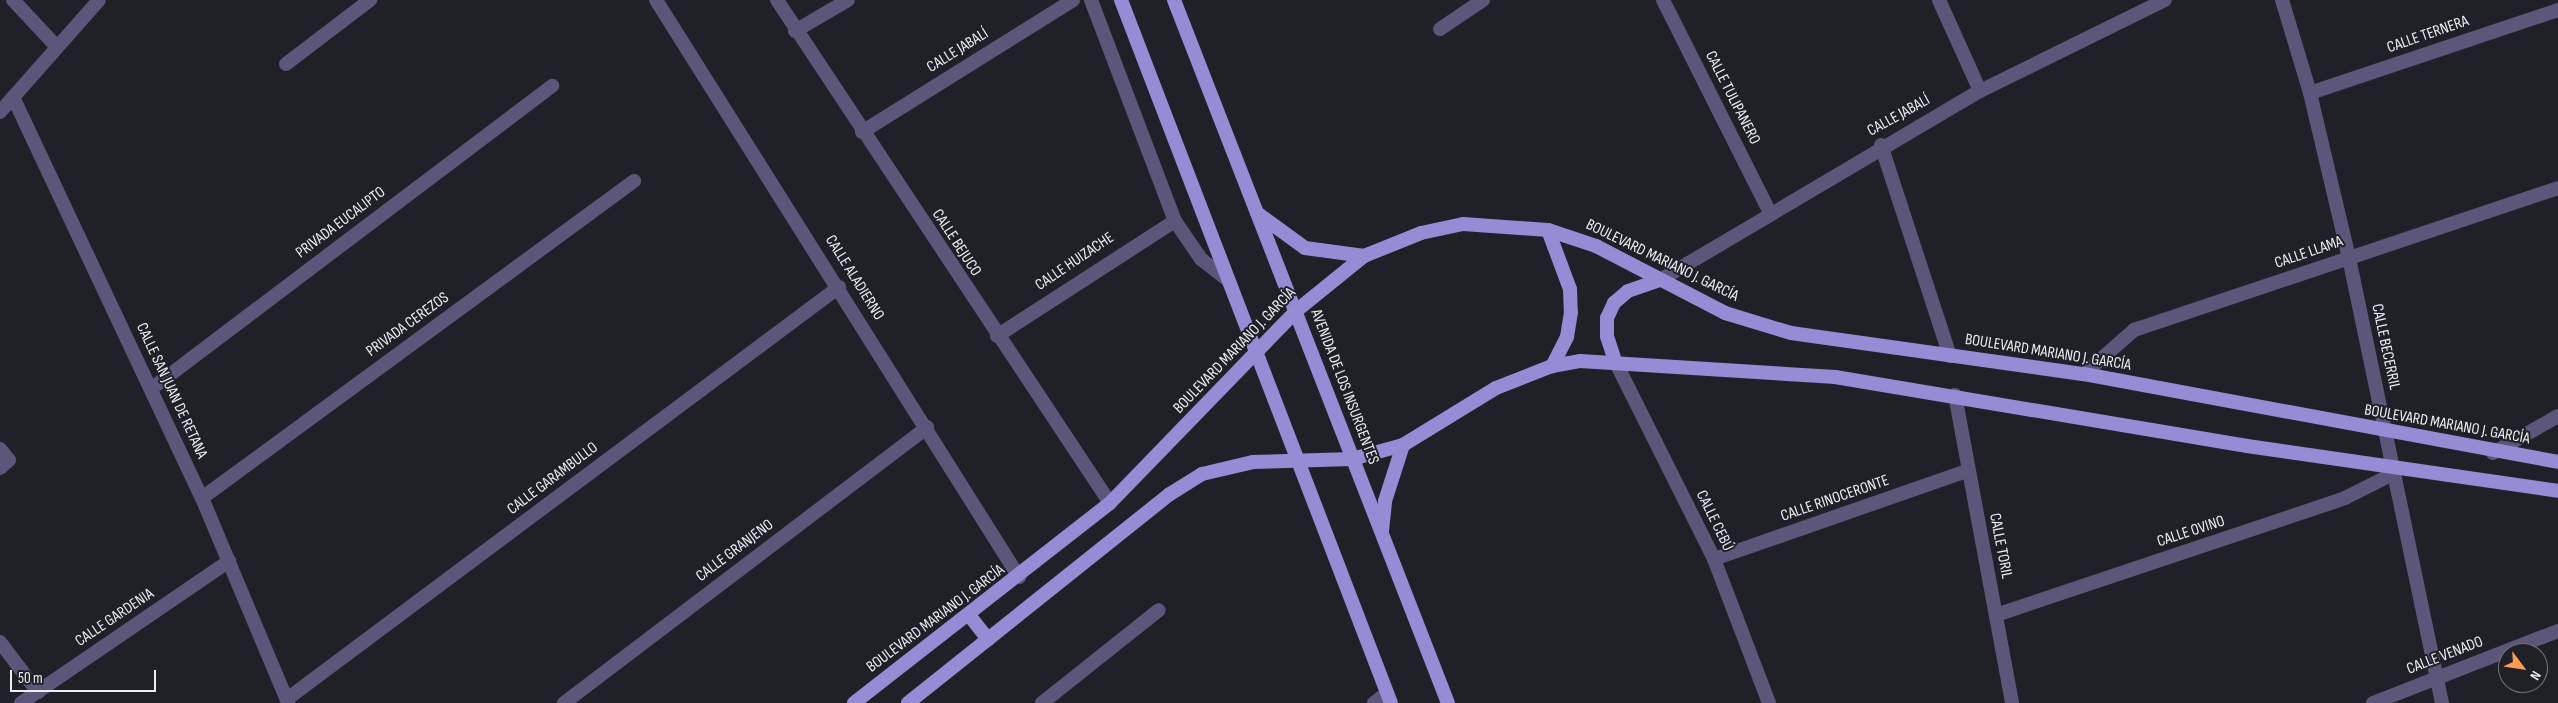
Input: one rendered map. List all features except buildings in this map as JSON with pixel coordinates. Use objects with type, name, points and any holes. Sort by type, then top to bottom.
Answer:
[{"type":"main road","points":[[1121,0],[1295,460],[1389,698]]},
{"type":"main road","name":"AVENIDA DE LOS INSURGENTES","points":[[1174,0],[1252,208],[1296,311],[1448,703]]},
{"type":"main road","points":[[1252,208],[1278,232],[1305,248],[1364,256]]},
{"type":"main road","name":"BOULEVARD MARIANO J. GARCÍA","points":[[854,703],[1020,578],[1110,504],[1296,311],[1364,256],[1421,233],[1463,224],[1548,230],[1596,246],[1726,313],[1791,333],[2084,374],[2492,452],[2558,462]]},
{"type":"main road","points":[[1548,230],[1570,290],[1571,312],[1567,337],[1552,366]]},
{"type":"main road","points":[[1615,361],[1606,336],[1607,318],[1614,303],[1628,291],[1660,280]]},
{"type":"main road","points":[[908,703],[1170,494],[1202,474],[1253,462],[1352,459],[1403,445],[1496,388],[1552,366],[1615,361],[1835,377],[1956,395],[2247,446],[2392,469],[2558,491]]},
{"type":"main road","points":[[1382,534],[1385,501],[1403,445]]},
{"type":"main road","points":[[969,615],[988,639]]},
{"type":"street","points":[[13,0],[57,47]]},
{"type":"street","points":[[0,112],[99,0]]},
{"type":"street","points":[[286,64],[370,0]]},
{"type":"street","name":"CALLE ALADIERNO","points":[[656,0],[840,286],[1020,578]]},
{"type":"street","name":"CALLE BEJUCO","points":[[777,0],[795,31],[1110,504]]},
{"type":"street","points":[[795,31],[848,0]]},
{"type":"street","name":"CALLE JABALÍ","points":[[862,132],[1073,0]]},
{"type":"street","points":[[1091,0],[1175,221],[1201,259],[1227,280]]},
{"type":"street","points":[[1440,29],[1482,0]]},
{"type":"street","name":"CALLE TULIPANERO","points":[[1662,0],[1770,212]]},
{"type":"street","points":[[1939,0],[1980,90]]},
{"type":"street","name":"CALLE JABALÍ","points":[[1660,280],[1881,145],[1980,90],[2165,0]]},
{"type":"street","name":"CALLE BECERRIL","points":[[2282,0],[2310,93],[2349,258],[2434,680],[2442,703]]},
{"type":"street","name":"CALLE TERNERA","points":[[2310,93],[2558,10]]},
{"type":"street","name":"PRIVADA EUCALIPTO","points":[[151,389],[552,86]]},
{"type":"street","name":"CALLE SAN JUAN DE RETANA","points":[[13,97],[202,498],[287,701]]},
{"type":"street","points":[[1881,145],[1950,356]]},
{"type":"street","name":"PRIVADA CEREZOS","points":[[202,498],[634,181]]},
{"type":"street","name":"CALLE LLAMA","points":[[2084,374],[2134,330],[2558,188]]},
{"type":"street","name":"CALLE HUIZACHE","points":[[997,336],[1175,221]]},
{"type":"street","name":"CALLE GARAMBULLO","points":[[287,701],[840,286]]},
{"type":"street","name":"CALLE CEBÚ","points":[[1615,361],[1714,559],[1769,703]]},
{"type":"street","name":"CALLE TORIL","points":[[1956,395],[1967,471],[2012,703]]},
{"type":"street","points":[[2492,452],[2558,416]]},
{"type":"street","name":"CALLE GRANJENO","points":[[564,703],[927,427]]},
{"type":"street","points":[[0,449],[9,460],[0,468]]},
{"type":"street","name":"CALLE OVINO","points":[[1996,615],[2345,498],[2392,469]]},
{"type":"street","name":"CALLE RINOCERONTE","points":[[1714,559],[1967,471]]},
{"type":"street","name":"CALLE GARDENIA","points":[[21,703],[228,561]]},
{"type":"street","points":[[1042,703],[1159,610]]},
{"type":"street","name":"CALLE VENADO","points":[[2374,703],[2558,631]]},
{"type":"street","points":[[0,642],[38,692]]},
{"type":"street","points":[[1374,703],[1389,698]]}]
